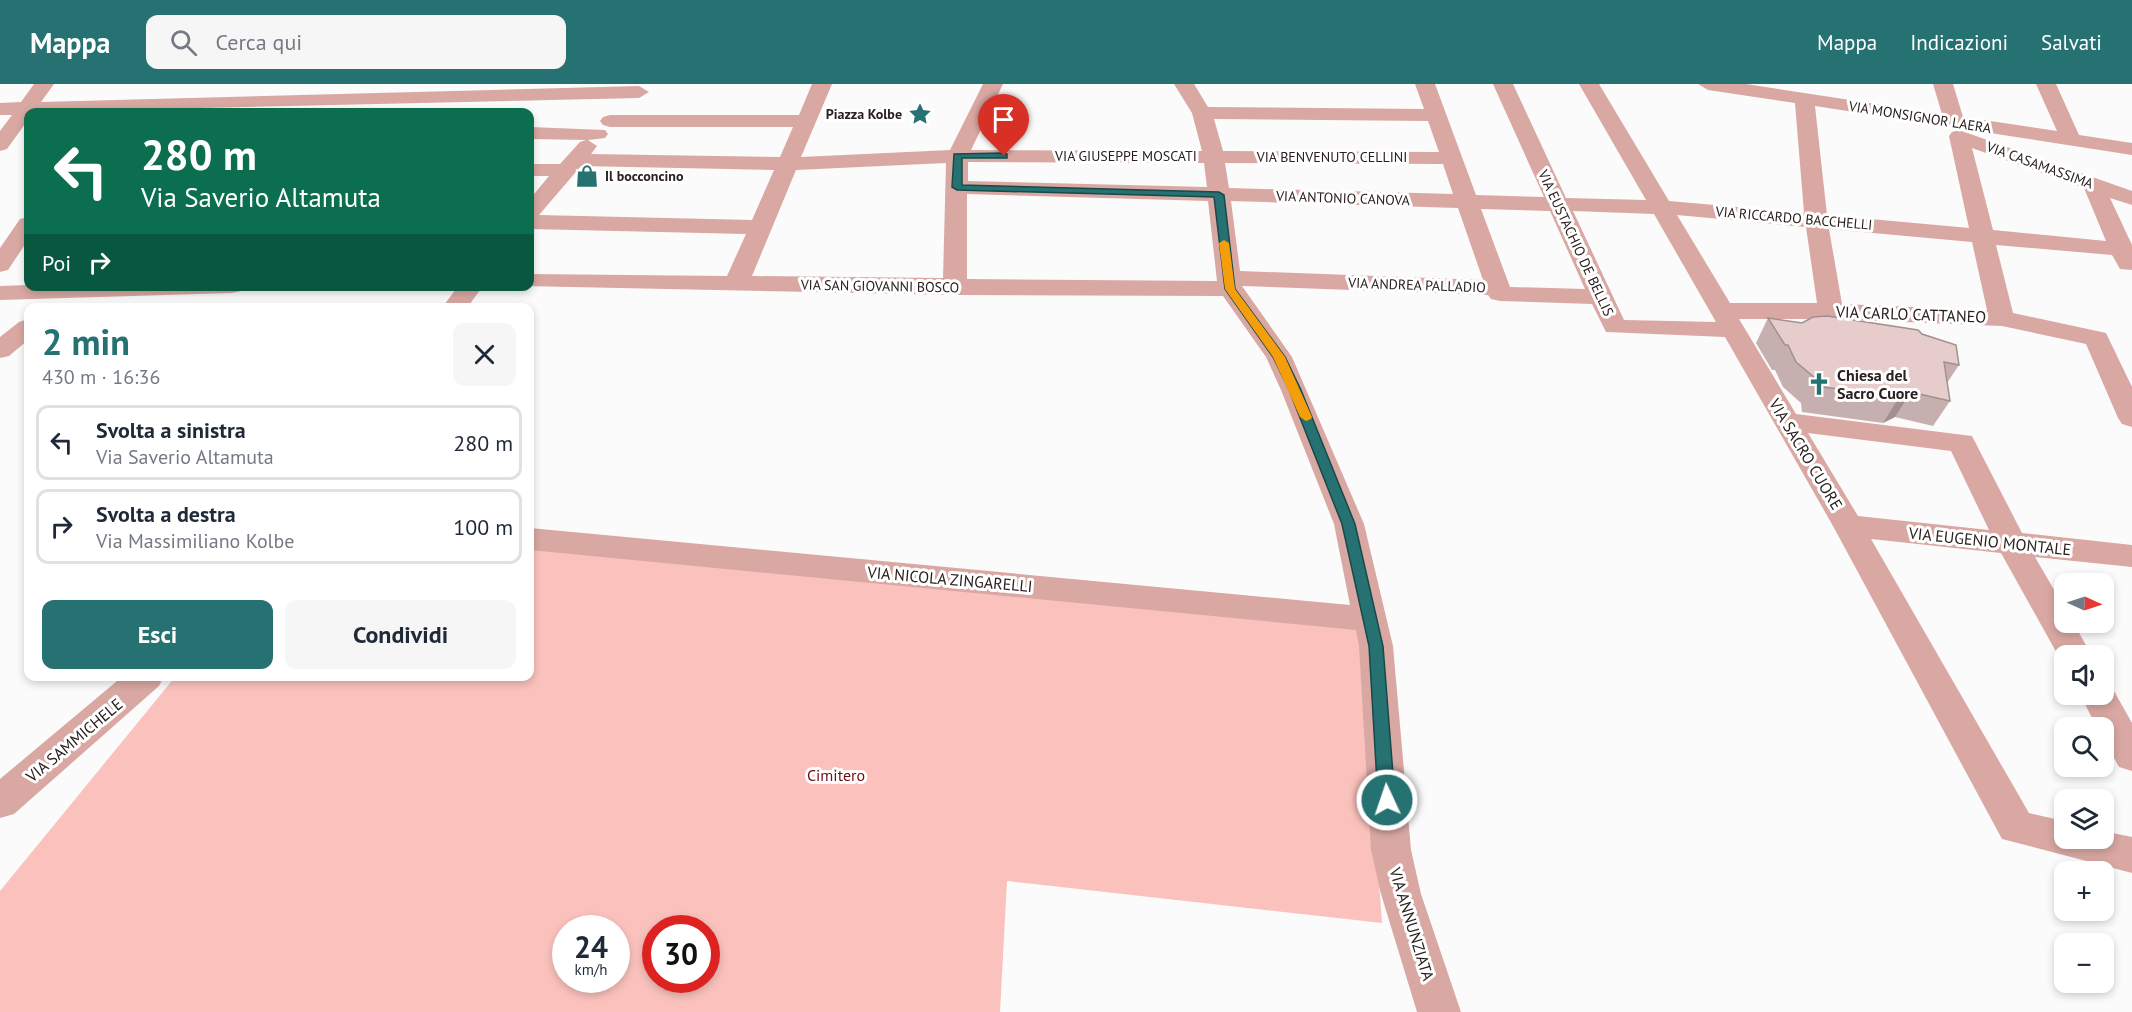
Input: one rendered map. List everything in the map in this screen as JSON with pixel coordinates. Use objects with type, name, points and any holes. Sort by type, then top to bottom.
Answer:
[{"type":"street","points":[[27,108],[44,84]]},
{"type":"street","points":[[108,108],[124,84]]},
{"type":"street","points":[[172,108],[186,84]]},
{"type":"street","points":[[245,108],[265,84]]},
{"type":"street","points":[[736,284],[822,84]]},
{"type":"street","points":[[955,288],[957,156],[993,84]]},
{"type":"street","name":"VIA ANNUNZIATA","points":[[1184,84],[1202,113],[1214,157],[1229,284],[1279,357],[1295,390],[1348,524],[1371,619],[1380,680],[1391,850],[1401,894],[1439,1012]]},
{"type":"street","points":[[1425,84],[1497,288]]},
{"type":"street","name":"VIA EUSTACHIO DE BELLIS","points":[[1503,84],[1615,327],[1728,320]]},
{"type":"street","name":"VIA SACRO CUORE","points":[[1589,84],[1848,526],[2016,827],[2132,855]]},
{"type":"street","name":"VIA MONSIGNOR LAERA","points":[[1708,84],[1760,89],[1804,99],[1867,100],[1916,116]]},
{"type":"street","points":[[1944,84],[2002,318]]},
{"type":"street","points":[[2046,84],[2071,140]]},
{"type":"street","points":[[172,108],[245,108],[642,88]]},
{"type":"street","points":[[534,207],[569,165],[642,88]]},
{"type":"street","points":[[1804,99],[1816,220],[1831,311]]},
{"type":"street","points":[[0,109],[24,109]]},
{"type":"street","points":[[0,145],[24,112]]},
{"type":"street","points":[[1202,113],[1436,115]]},
{"type":"street","name":"VIA CASAMASSIMA","points":[[1916,116],[1957,129],[2132,198]]},
{"type":"street","points":[[534,133],[604,127],[806,121]]},
{"type":"street","name":"VIA MONSIGNOR LAERA","points":[[1957,129],[2071,140],[2132,149]]},
{"type":"street","name":"VIA GIUSEPPE MOSCATI","points":[[534,169],[569,165],[787,164],[957,156],[1214,157]]},
{"type":"street","name":"VIA BENVENUTO CELLINI","points":[[1214,157],[1451,158]]},
{"type":"street","points":[[2093,184],[2126,251],[2132,273]]},
{"type":"street","name":"VIA ANTONIO CANOVA","points":[[957,187],[1467,202]]},
{"type":"street","name":"VIA RICCARDO BACCHELLI","points":[[1467,202],[1662,207],[1980,235],[2126,251]]},
{"type":"street","points":[[534,222],[760,228]]},
{"type":"street","points":[[0,265],[24,230]]},
{"type":"street","name":"VIA SAN GIOVANNI BOSCO","points":[[534,281],[955,288],[1229,284]]},
{"type":"street","name":"VIA ANDREA PALLADIO","points":[[1229,284],[1497,288],[1500,294],[1601,297]]},
{"type":"street","points":[[0,292],[98,291]]},
{"type":"street","points":[[458,303],[467,291]]},
{"type":"street","name":"VIA CARLO CATTANEO","points":[[1728,320],[1831,311],[2002,318],[2097,339],[2132,418]]},
{"type":"street","points":[[0,350],[24,330]]},
{"type":"street","points":[[1787,422],[1962,443],[2011,543],[2069,645]]},
{"type":"street","name":"VIA EUGENIO MONTALE","points":[[1848,526],[2132,556]]},
{"type":"street","name":"VIA NICOLA ZINGARELLI","points":[[534,539],[1371,619]]},
{"type":"street","name":"VIA SAMMICHELE","points":[[0,802],[141,681]]},
{"type":"street","points":[[2103,705],[2132,756]]},
{"type":"green space","name":"Cimitero","points":[[534,545],[1361,624],[1382,923],[1007,881],[1000,1012],[0,1012],[0,891],[172,681],[534,681]]},
{"type":"building","points":[[1827,316],[1918,330],[1922,334],[1956,345],[1959,365],[1944,362],[1950,401],[1911,392],[1899,397],[1816,386],[1815,378],[1796,362],[1788,345],[1785,345],[1768,318],[1802,323],[1813,317]]},
{"type":"slow traffic","points":[[1224,243],[1230,289],[1279,357],[1306,417]]},
{"type":"place","name":"Piazza Kolbe","points":[[920,114]]},
{"type":"place","name":"Il bocconcino","points":[[587,176]]},
{"type":"place","name":"Chiesa del Sacro Cuore","points":[[1819,384]]},
{"type":"route","points":[[1004,156],[957,156],[957,187],[1219,195],[1230,289],[1279,357],[1315,438],[1348,524],[1367,598],[1376,646],[1387,800]]}]
